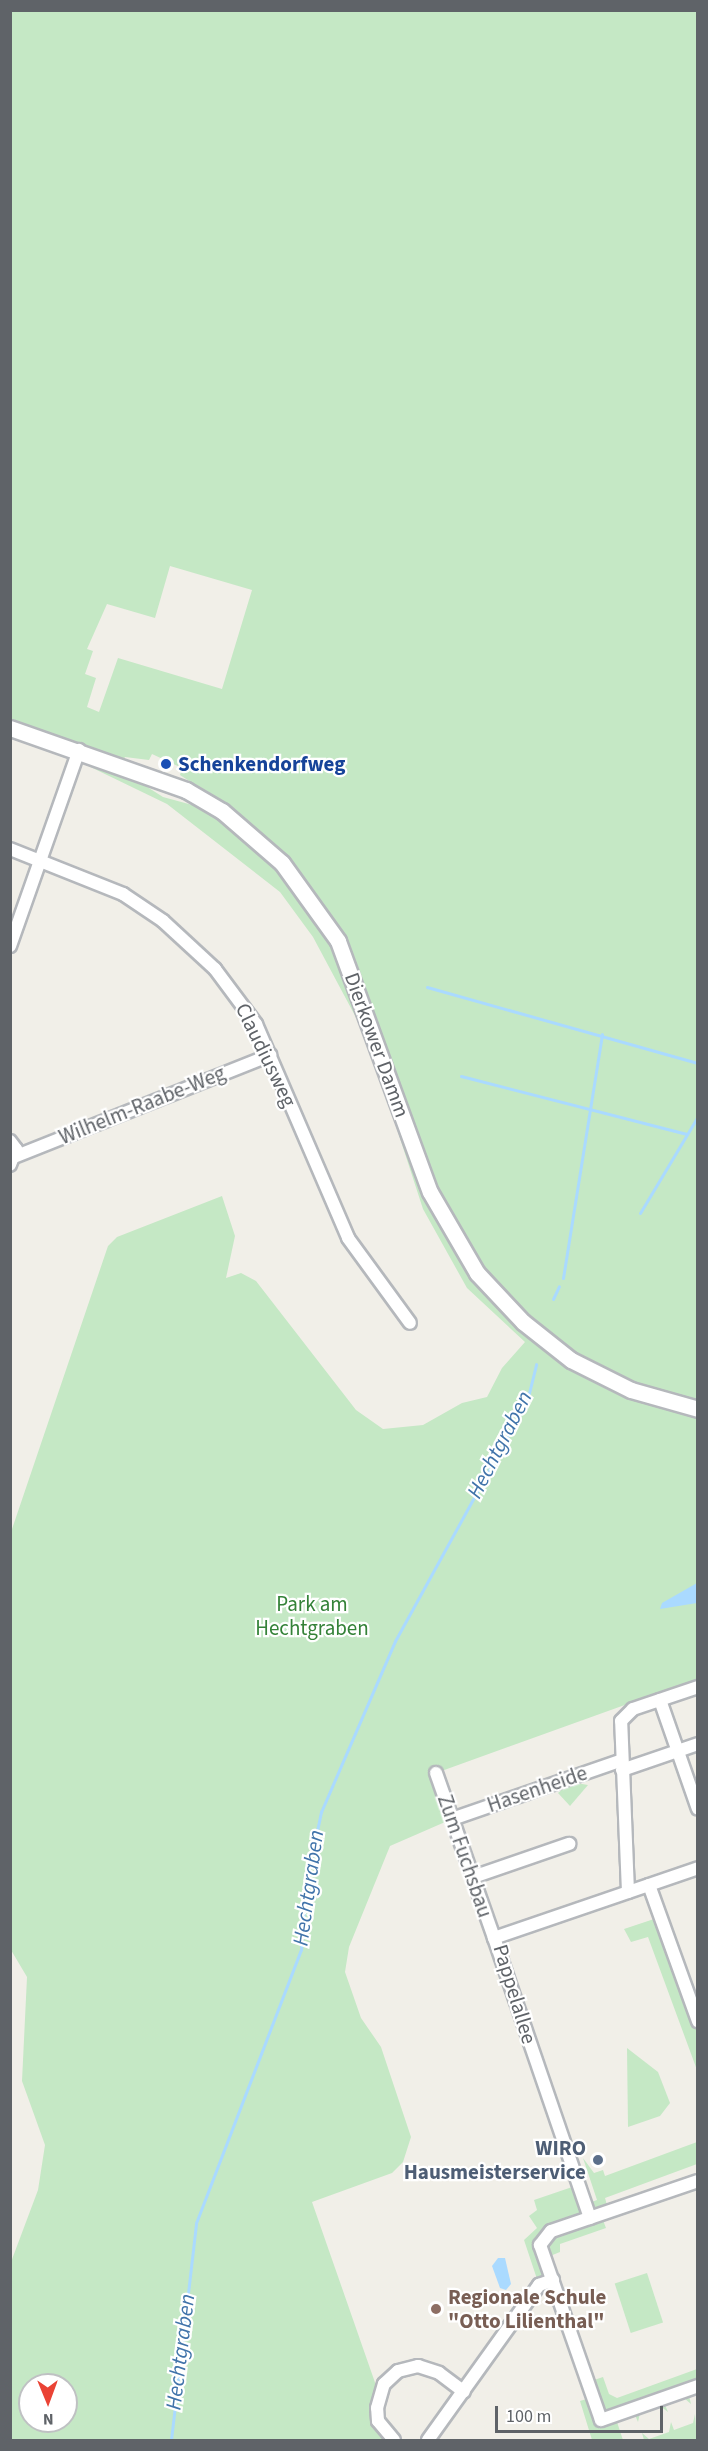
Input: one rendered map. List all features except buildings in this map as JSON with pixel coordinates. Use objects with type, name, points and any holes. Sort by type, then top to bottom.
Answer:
[{"type":"street","name":"Dierkower Damm","points":[[10,728],[142,770],[203,800],[282,863],[338,941],[430,1192],[477,1273],[523,1322],[572,1360],[631,1390],[698,1410]]},
{"type":"street","points":[[10,946],[79,750]]},
{"type":"street","name":"Claudiusweg","points":[[10,849],[40,859],[123,894],[164,921],[237,995],[270,1055],[348,1238],[410,1323]]},
{"type":"street","name":"Wilhelm-Raabe-Weg","points":[[12,1161],[270,1055]]},
{"type":"street","points":[[10,1141],[16,1145],[12,1161]]},
{"type":"street","points":[[628,1892],[622,1765],[625,1715],[698,1687]]},
{"type":"street","points":[[660,1700],[698,1809]]},
{"type":"street","name":"Hasenheide","points":[[452,1819],[622,1765],[698,1744]]},
{"type":"street","name":"Zum Fuchsbau","points":[[436,1773],[494,1938]]},
{"type":"street","points":[[473,1878],[569,1844]]},
{"type":"street","name":"Pappelallee","points":[[590,2218],[494,1938],[698,1868]]},
{"type":"street","points":[[649,1885],[698,2021]]},
{"type":"street","points":[[698,2181],[544,2236],[540,2245],[601,2420],[698,2386]]},
{"type":"street","points":[[428,2440],[539,2285],[553,2280]]},
{"type":"street","points":[[394,2440],[378,2421],[376,2408],[384,2384],[398,2371],[418,2366],[439,2373],[464,2392]]},
{"type":"green space","name":"Park am Hechtgraben","points":[[11,11],[697,11],[697,1679],[436,1773],[452,1819],[390,1846],[349,1947],[345,1972],[361,2018],[381,2047],[411,2137],[403,2162],[392,2173],[312,2202],[379,2394],[377,2408],[394,2440],[11,2440],[11,2262],[38,2190],[45,2145],[22,2081],[27,1977],[11,1950],[11,1532],[108,1246],[117,1237],[222,1196],[235,1236],[226,1278],[241,1273],[256,1281],[356,1410],[383,1429],[423,1425],[462,1403],[487,1397],[502,1368],[525,1342],[467,1288],[423,1209],[368,1040],[313,937],[280,892],[167,804],[76,760],[11,738]],"holes":[[[170,566],[252,590],[222,689],[118,658],[99,712],[87,707],[96,678],[85,674],[93,651],[87,649],[107,604],[155,618]],[[152,754],[182,768],[180,775],[206,792],[196,806],[163,797],[119,769],[125,757],[149,760]]]},
{"type":"green space","points":[[570,1782],[588,1785],[570,1806],[558,1793]]},
{"type":"green space","points":[[660,1917],[697,2021],[697,2070],[648,1937],[631,1942],[624,1929]]},
{"type":"green space","points":[[627,2048],[658,2072],[670,2103],[660,2116],[628,2127]]},
{"type":"green space","points":[[697,2142],[697,2164],[605,2198],[609,2212],[601,2215],[606,2228],[560,2244],[560,2252],[545,2258],[553,2280],[539,2285],[524,2240],[537,2228],[529,2216],[537,2210],[534,2200],[578,2185],[586,2204],[597,2200],[583,2158],[594,2173],[603,2170],[605,2176]]},
{"type":"green space","points":[[647,2273],[663,2322],[631,2333],[615,2284]]},
{"type":"green space","points":[[697,2369],[697,2393],[689,2396],[691,2404],[684,2398],[665,2405],[668,2412],[660,2406],[640,2413],[638,2422],[635,2415],[617,2422],[623,2440],[592,2440],[580,2401],[593,2397],[588,2382],[603,2377],[609,2394],[617,2398]]},
{"type":"green space","points":[[695,2414],[697,2440],[644,2440],[642,2433],[649,2439],[669,2432],[671,2422],[674,2430],[693,2423]]},
{"type":"water","points":[[697,1583],[697,1603],[660,1609],[662,1603]]},
{"type":"water","points":[[498,2258],[505,2258],[511,2284],[506,2290],[500,2288],[492,2266]]},
{"type":"waterway","points":[[427,987],[698,1063]]},
{"type":"waterway","name":"Hechtgraben","points":[[563,1278],[602,1034]]},
{"type":"waterway","points":[[461,1076],[687,1134]]},
{"type":"waterway","points":[[640,1213],[698,1116]]},
{"type":"waterway","name":"Hechtgraben","points":[[553,1299],[559,1286]]},
{"type":"waterway","name":"Hechtgraben","points":[[171,2440],[196,2223],[301,1950],[306,1883],[321,1812],[395,1641],[527,1401],[536,1364]]},
{"type":"place","name":"Schenkendorfweg","points":[[166,764]]},
{"type":"place","name":"WIRO Hausmeisterservice","points":[[598,2160]]},
{"type":"place","name":"Regionale Schule \"Otto Lilienthal\"","points":[[436,2309]]}]
